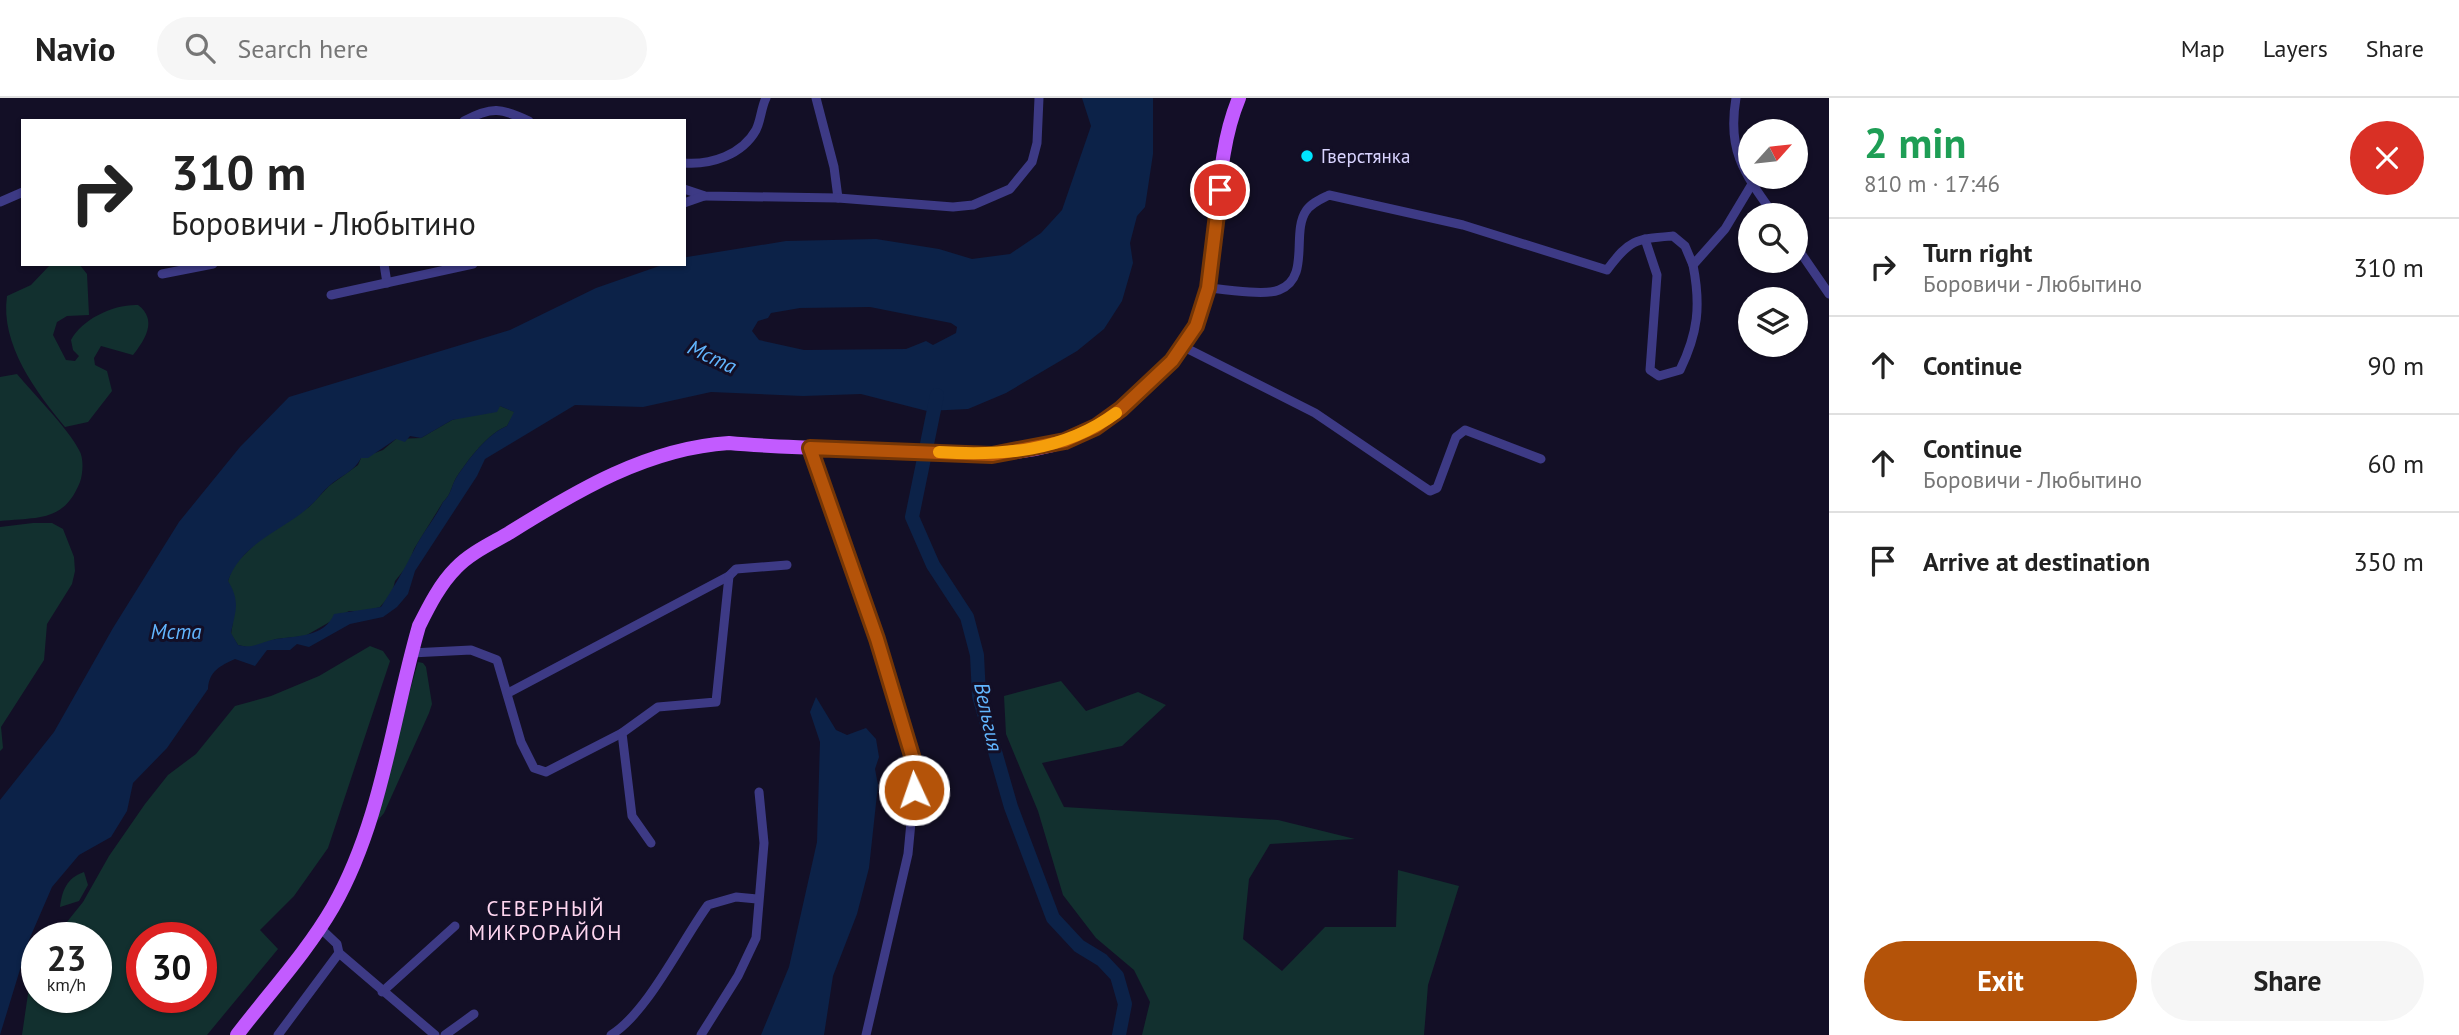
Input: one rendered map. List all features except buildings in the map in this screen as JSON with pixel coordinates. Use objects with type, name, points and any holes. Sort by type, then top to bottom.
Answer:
[{"type":"main road","points":[[237,1035],[319,927],[345,884],[369,825],[419,626],[456,567],[573,495],[656,457],[702,444],[978,455],[1013,453],[1081,435],[1121,409],[1184,347],[1196,326],[1208,288],[1220,190],[1233,111],[1239,98]]},
{"type":"street","points":[[686,163],[702,164],[744,146],[756,129],[766,98]]},
{"type":"street","points":[[816,98],[835,167],[838,198]]},
{"type":"street","points":[[686,190],[705,196],[838,198],[953,207],[973,205],[1010,189],[1032,162],[1039,98]]},
{"type":"street","points":[[1736,98],[1734,148],[1738,156]]},
{"type":"street","points":[[468,119],[482,112],[503,109],[524,119]]},
{"type":"street","points":[[1693,265],[1725,229],[1749,189]]},
{"type":"street","points":[[0,202],[21,193]]},
{"type":"street","points":[[1208,288],[1276,291],[1289,285],[1296,273],[1302,219],[1315,202],[1329,195],[1464,225],[1607,270],[1625,245],[1645,239],[1673,236],[1685,246],[1693,265],[1699,296],[1694,342],[1680,370],[1659,376],[1650,370],[1657,275],[1645,239]]},
{"type":"street","points":[[686,202],[705,196]]},
{"type":"street","points":[[1808,263],[1829,294]]},
{"type":"street","points":[[162,274],[203,266]]},
{"type":"street","points":[[384,266],[387,283]]},
{"type":"street","points":[[331,295],[464,266]]},
{"type":"street","points":[[1184,347],[1315,413],[1430,491],[1437,488],[1456,438],[1465,430],[1541,459]]},
{"type":"street","points":[[810,448],[877,639],[916,769],[908,854],[866,1035]]},
{"type":"street","points":[[508,693],[729,576],[736,569],[787,565]]},
{"type":"street","points":[[410,659],[471,650],[497,660],[522,743],[534,768],[546,772],[622,733],[659,707],[716,702],[729,576]]},
{"type":"street","points":[[622,733],[632,816],[651,843]]},
{"type":"street","points":[[701,1035],[738,976],[755,938],[764,843],[759,792]]},
{"type":"street","points":[[611,1035],[633,1017],[708,905],[736,897],[757,899]]},
{"type":"street","points":[[382,992],[455,926]]},
{"type":"street","points":[[319,927],[337,944],[340,953],[435,1035]]},
{"type":"street","points":[[284,1033],[340,953]]},
{"type":"street","points":[[445,1035],[474,1014]]},
{"type":"green space","points":[[49,266],[81,266],[87,274],[89,315],[67,316],[57,322],[53,335],[66,360],[75,361],[79,356],[73,350],[71,340],[76,332],[100,314],[119,307],[138,305],[147,317],[148,330],[133,355],[101,346],[94,358],[95,365],[107,371],[112,391],[88,422],[65,427],[22,366],[9,332],[7,296],[31,285]]},
{"type":"green space","points":[[17,374],[74,442],[81,453],[82,470],[74,495],[58,511],[38,517],[0,521],[0,377]]},
{"type":"green space","points":[[500,406],[515,412],[507,426],[485,441],[456,478],[448,497],[414,549],[408,565],[395,581],[392,593],[380,607],[367,611],[349,611],[305,636],[276,639],[251,648],[238,645],[231,634],[233,621],[228,581],[233,566],[264,535],[309,507],[329,486],[358,465],[361,458],[383,450],[396,439],[421,438],[452,420]]},
{"type":"green space","points":[[52,523],[63,529],[74,557],[75,571],[72,584],[47,624],[44,660],[1,727],[3,748],[0,751],[0,527]]},
{"type":"green space","points":[[370,646],[383,651],[390,661],[328,848],[294,896],[260,930],[278,949],[207,1035],[22,1035],[25,1013],[112,1013],[112,922],[67,922],[83,902],[109,856],[168,775],[196,754],[235,706],[271,696],[319,676]]},
{"type":"green space","points":[[418,662],[426,667],[432,704],[384,813],[372,827]]},
{"type":"green space","points":[[1061,681],[1086,711],[1138,692],[1166,705],[1122,746],[1042,763],[1064,807],[1278,820],[1355,839],[1270,844],[1249,879],[1243,939],[1282,971],[1325,927],[1396,927],[1398,870],[1459,886],[1428,985],[1424,1035],[1142,1035],[1150,1002],[1134,970],[1096,938],[1063,895],[1038,811],[1006,734],[1004,696]]},
{"type":"green space","points":[[84,872],[88,885],[79,901],[60,907],[66,885]]},
{"type":"water","name":"Мста","points":[[1082,98],[1153,98],[1153,154],[1145,207],[1137,216],[1130,243],[1133,263],[1122,301],[1104,329],[1077,351],[1006,393],[968,409],[927,411],[861,394],[803,396],[711,392],[643,407],[575,405],[485,459],[477,476],[415,571],[408,594],[397,607],[383,617],[350,624],[309,647],[297,644],[290,650],[267,650],[255,666],[235,659],[213,673],[208,689],[167,748],[133,783],[127,811],[111,837],[79,855],[52,887],[37,922],[21,922],[21,966],[0,1035],[0,800],[54,732],[113,628],[179,522],[240,447],[289,397],[510,330],[596,288],[659,266],[686,266],[687,257],[786,241],[876,239],[939,249],[972,259],[1010,254],[1041,233],[1062,210],[1091,126]],"holes":[[[870,307],[951,323],[957,327],[956,333],[933,345],[926,341],[906,349],[804,350],[759,340],[752,331],[758,321],[768,318],[771,313],[800,308]],[[500,406],[514,412],[507,426],[485,441],[456,478],[448,497],[381,607],[334,614],[324,627],[309,634],[253,646],[238,645],[231,633],[236,601],[228,581],[234,568],[253,547],[313,504],[361,458],[368,458],[396,439],[405,442],[410,436],[421,438],[452,420],[497,412]]]},
{"type":"water","points":[[816,697],[836,730],[847,735],[866,728],[876,739],[879,757],[875,769],[878,785],[869,868],[857,914],[833,976],[824,1035],[761,1035],[789,967],[817,842],[820,742],[810,712]]},
{"type":"waterway","name":"Вельгия","points":[[937,395],[912,517],[933,565],[967,617],[977,655],[979,696],[1011,807],[1053,918],[1079,946],[1102,960],[1117,976],[1125,1004],[1119,1035]]},
{"type":"slow traffic","points":[[939,452],[992,455],[1013,453],[1081,435],[1116,413]]},
{"type":"place","name":"Гверстянка","points":[[1307,156]]},
{"type":"district","name":"СЕВЕРНЫЙ МИКРОРАЙОН","points":[[546,921]]},
{"type":"route","points":[[914,790],[916,769],[877,639],[810,448],[992,455],[1065,441],[1096,427],[1121,409],[1172,361],[1196,326],[1208,288],[1220,190]]}]
